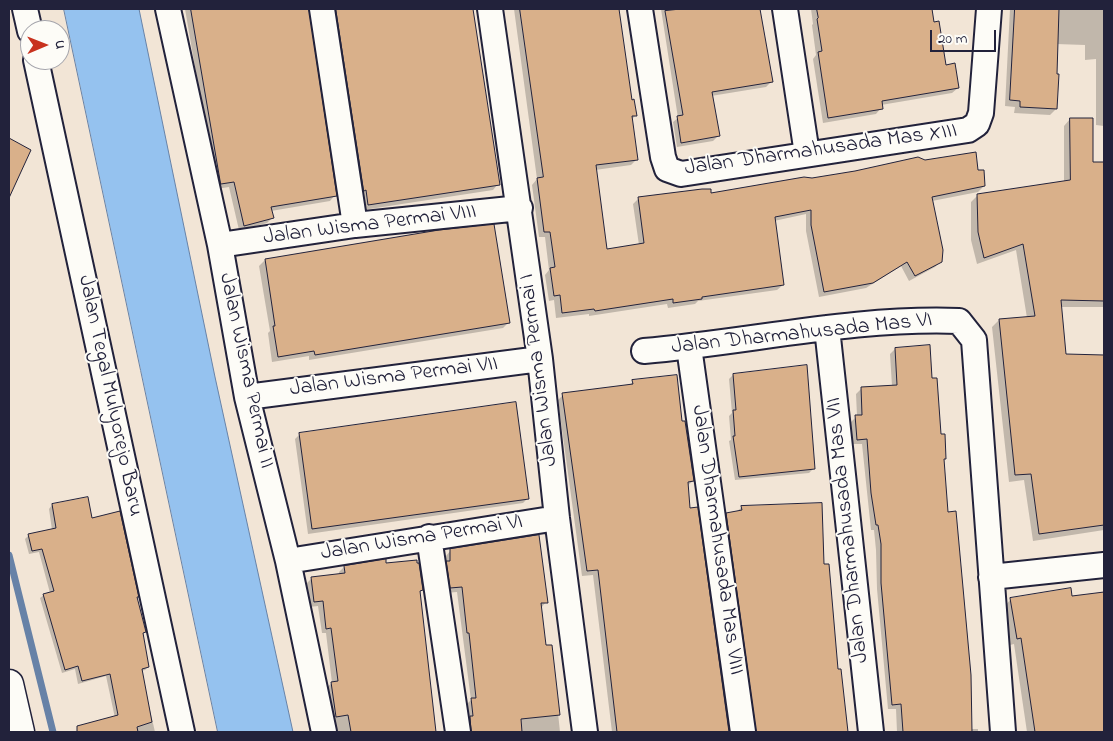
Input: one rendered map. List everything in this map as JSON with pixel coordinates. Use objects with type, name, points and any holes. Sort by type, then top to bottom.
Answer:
[{"type":"main road","points":[[9,684],[20,732]]},
{"type":"street","name":"Jalan Wisma Permai II","points":[[168,9],[220,245],[247,397],[288,561],[324,732]]},
{"type":"street","points":[[322,9],[355,225]]},
{"type":"street","name":"Jalan Wisma Permai I","points":[[490,9],[520,208],[540,359],[557,518],[586,732]]},
{"type":"street","name":"Jalan Dharmahusada Mas XIII","points":[[640,9],[663,157],[667,169],[681,174],[968,130],[977,124],[981,113],[989,9]]},
{"type":"street","points":[[784,9],[807,154]]},
{"type":"street","name":"Jalan Tegal Mulyorejo Baru","points":[[38,70],[182,732]]},
{"type":"street","name":"Jalan Wisma Permai VIII","points":[[220,245],[355,225],[520,208]]},
{"type":"street","name":"Jalan Dharmahusada Mas VI","points":[[644,351],[689,347],[827,328],[925,320],[959,321],[974,340],[991,577]]},
{"type":"street","name":"Jalan Dharmahusada Mas VII","points":[[827,328],[871,732]]},
{"type":"street","name":"Jalan Dharmahusada Mas VIII","points":[[689,347],[743,732]]},
{"type":"street","name":"Jalan Wisma Permai VII","points":[[247,397],[540,359]]},
{"type":"street","name":"Jalan Wisma Permai VI","points":[[288,561],[557,518]]},
{"type":"street","points":[[429,537],[458,732]]},
{"type":"street","points":[[1003,732],[991,577],[1104,565]]},
{"type":"water","points":[[64,9],[139,9],[215,377],[293,732],[218,732],[70,37],[70,20],[66,20]]},
{"type":"building","points":[[191,9],[309,9],[337,196],[271,207],[274,218],[244,226],[234,182],[221,184]]},
{"type":"building","points":[[336,9],[473,9],[500,185],[368,205],[366,190],[364,191]]},
{"type":"building","points":[[520,9],[619,9],[632,100],[634,99],[637,116],[632,116],[638,160],[596,165],[607,249],[644,243],[638,197],[702,189],[711,189],[711,193],[804,177],[812,178],[855,171],[918,157],[925,160],[976,152],[978,170],[984,170],[985,186],[932,197],[943,250],[942,262],[915,276],[907,262],[873,283],[824,292],[811,225],[811,210],[775,217],[784,285],[673,303],[673,299],[595,311],[594,309],[562,313],[560,295],[554,296],[550,268],[555,267],[550,232],[544,232],[537,178],[543,177]]},
{"type":"building","points":[[681,9],[760,9],[773,82],[712,92],[720,136],[681,143],[677,116],[683,115],[665,11]]},
{"type":"building","points":[[817,9],[932,9],[934,22],[939,21],[946,65],[955,63],[959,88],[882,101],[883,109],[828,118],[818,52],[822,51]]},
{"type":"building","points":[[1015,9],[1059,9],[1057,109],[1020,107],[1020,101],[1010,100]]},
{"type":"building","points":[[1070,118],[1093,118],[1093,162],[1104,162],[1104,301],[1061,300],[1066,354],[1104,355],[1104,525],[1039,534],[1031,474],[1015,475],[999,319],[1035,316],[1023,244],[984,258],[978,232],[977,194],[1070,180]]},
{"type":"building","points":[[9,138],[31,150],[9,198]]},
{"type":"building","points":[[494,224],[510,323],[315,355],[314,351],[278,357],[265,259],[439,230]]},
{"type":"building","points":[[930,345],[932,378],[937,378],[941,434],[945,434],[946,459],[944,459],[948,512],[956,511],[971,675],[972,732],[903,732],[901,704],[892,705],[881,583],[881,544],[871,493],[867,439],[857,440],[855,415],[862,415],[861,387],[897,385],[895,348]]},
{"type":"building","points":[[807,365],[815,469],[739,477],[733,436],[735,436],[733,410],[736,410],[733,374]]},
{"type":"building","points":[[677,375],[682,421],[685,421],[694,481],[688,482],[690,508],[698,507],[729,732],[617,732],[598,570],[587,571],[562,393],[633,384],[632,380]]},
{"type":"building","points":[[516,402],[529,499],[312,529],[299,433]]},
{"type":"building","points":[[88,497],[92,518],[120,511],[139,597],[137,597],[146,632],[143,633],[149,667],[142,669],[152,722],[137,727],[138,732],[77,732],[77,726],[118,715],[110,674],[82,681],[78,666],[65,670],[43,594],[54,591],[42,549],[32,551],[28,534],[56,528],[52,504]]},
{"type":"building","points":[[822,503],[824,564],[829,564],[838,669],[841,669],[848,732],[756,732],[726,513],[742,510],[741,506]]},
{"type":"building","points":[[539,535],[548,603],[541,603],[546,645],[552,645],[560,715],[521,719],[522,732],[471,732],[470,716],[473,716],[471,698],[476,698],[469,633],[467,633],[462,587],[450,588],[446,561],[450,561],[450,549]]},
{"type":"building","points":[[386,559],[386,563],[417,560],[417,563],[419,563],[423,590],[420,591],[436,732],[351,732],[348,715],[336,717],[331,682],[338,681],[331,628],[326,629],[323,601],[314,602],[311,577],[345,573],[344,566]]},
{"type":"building","points":[[1071,588],[1072,596],[1104,592],[1104,732],[1035,732],[1021,638],[1017,639],[1010,598]]},
{"type":"waterway","points":[[9,555],[53,732]]}]
